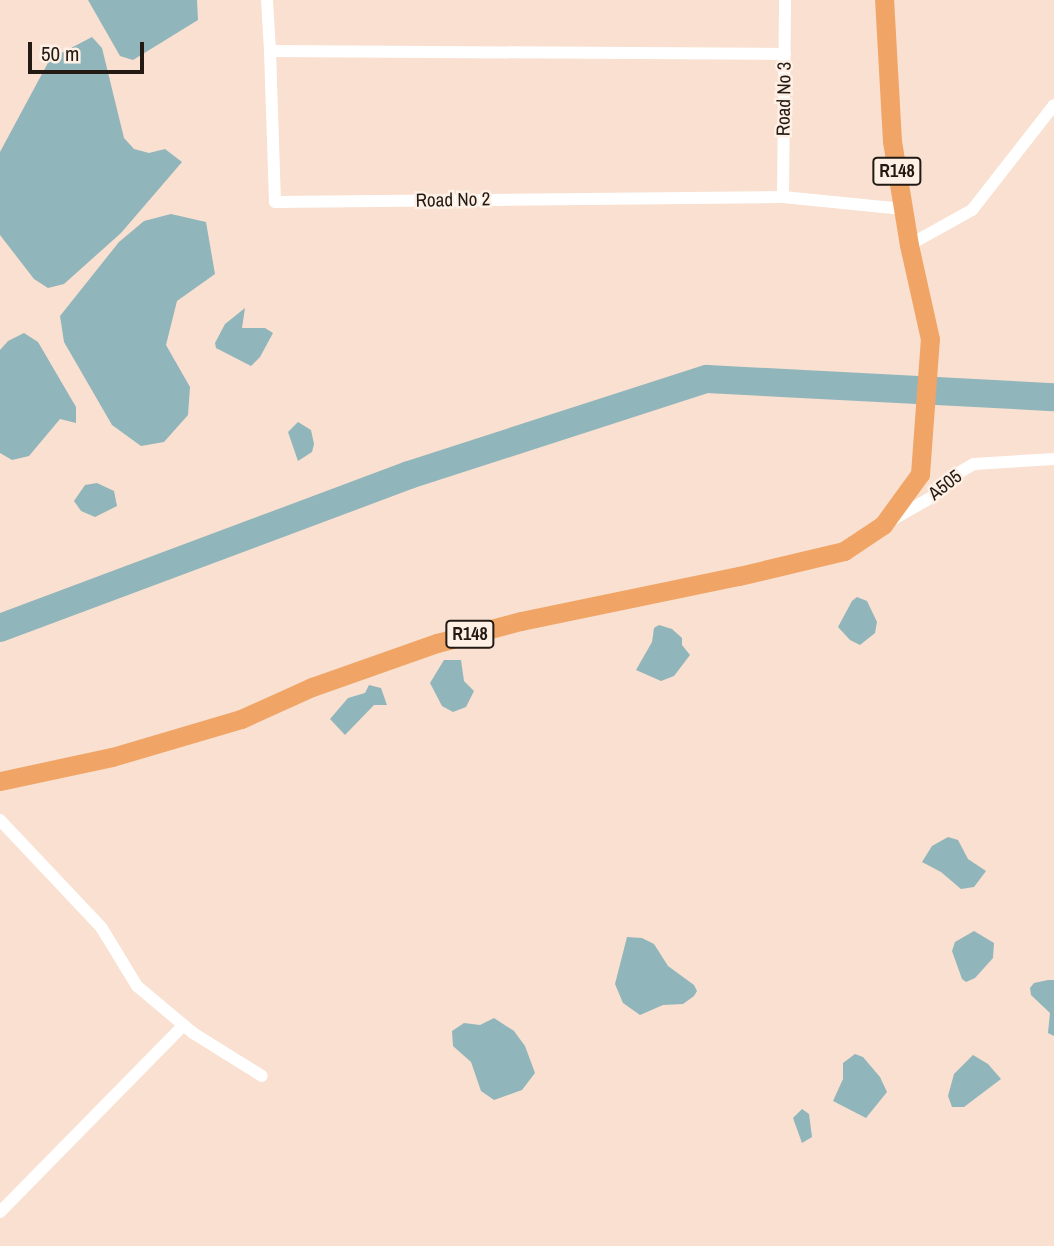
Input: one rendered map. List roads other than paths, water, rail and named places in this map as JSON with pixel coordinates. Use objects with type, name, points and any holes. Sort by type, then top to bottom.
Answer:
[{"type":"main road","name":"R148","points":[[0,781],[112,757],[241,719],[326,682],[437,643],[521,621],[739,576],[844,551],[883,525],[920,474],[930,339],[909,245],[892,141],[884,0]]},
{"type":"street","points":[[267,0],[270,51],[785,54]]},
{"type":"street","name":"Road No 3","points":[[783,197],[785,0]]},
{"type":"street","name":"Road No 2","points":[[270,51],[275,202],[783,197]]},
{"type":"street","points":[[909,245],[972,210],[1054,105]]},
{"type":"street","points":[[783,197],[903,209]]},
{"type":"street","name":"A505","points":[[883,525],[932,497],[953,476],[974,464],[1054,459]]},
{"type":"street","points":[[0,820],[101,927],[137,986],[184,1025],[262,1076]]},
{"type":"street","points":[[0,1212],[184,1025]]},
{"type":"water","points":[[88,0],[197,0],[198,20],[133,60],[120,56]]},
{"type":"water","points":[[92,37],[102,48],[124,138],[134,149],[149,153],[165,149],[182,162],[121,233],[64,284],[48,288],[34,279],[0,235],[0,152],[50,59]]},
{"type":"water","points":[[171,214],[206,222],[215,274],[177,301],[166,345],[190,387],[188,415],[164,442],[141,446],[112,425],[64,342],[60,316],[119,242],[144,221]]},
{"type":"water","points":[[245,308],[242,328],[265,328],[273,333],[260,357],[251,366],[216,348],[215,343],[225,324]]},
{"type":"water","points":[[24,333],[38,342],[76,407],[76,423],[60,419],[29,456],[12,460],[0,453],[0,350],[8,341]]},
{"type":"water","points":[[298,422],[311,430],[314,444],[312,452],[298,461],[288,432]]},
{"type":"water","points":[[97,483],[114,491],[117,506],[95,517],[81,511],[74,501],[85,485]]},
{"type":"water","points":[[857,597],[867,601],[877,622],[875,633],[860,645],[850,640],[838,627]]},
{"type":"water","points":[[659,625],[672,629],[682,638],[682,645],[690,655],[674,676],[661,681],[636,670],[652,642],[654,628]]},
{"type":"water","points":[[444,660],[461,660],[464,681],[474,691],[466,707],[453,712],[442,706],[430,683]]},
{"type":"water","points":[[369,685],[381,688],[387,705],[374,705],[345,735],[330,719],[348,698],[365,693]]},
{"type":"water","points":[[948,837],[958,840],[968,859],[986,871],[974,887],[961,889],[941,872],[922,862],[932,846]]},
{"type":"water","points":[[974,931],[994,943],[993,958],[975,978],[966,982],[962,979],[952,951],[955,942]]},
{"type":"water","points":[[627,937],[642,938],[654,944],[668,966],[694,985],[697,991],[694,996],[683,1004],[663,1005],[640,1015],[623,1003],[615,984]]},
{"type":"water","points":[[1054,980],[1054,1036],[1048,1033],[1050,1013],[1031,995],[1030,988],[1034,983]]},
{"type":"water","points":[[494,1018],[514,1031],[525,1046],[535,1073],[522,1090],[494,1100],[481,1091],[471,1062],[453,1046],[452,1031],[464,1023],[480,1025]]},
{"type":"water","points":[[855,1054],[863,1057],[880,1077],[887,1092],[866,1118],[833,1101],[843,1079],[843,1063]]},
{"type":"water","points":[[973,1055],[988,1064],[1001,1079],[964,1107],[952,1107],[948,1096],[954,1074]]},
{"type":"water","points":[[802,1109],[809,1114],[812,1137],[802,1143],[793,1118]]},
{"type":"waterway","points":[[0,628],[409,475],[707,379],[1054,397]]}]
